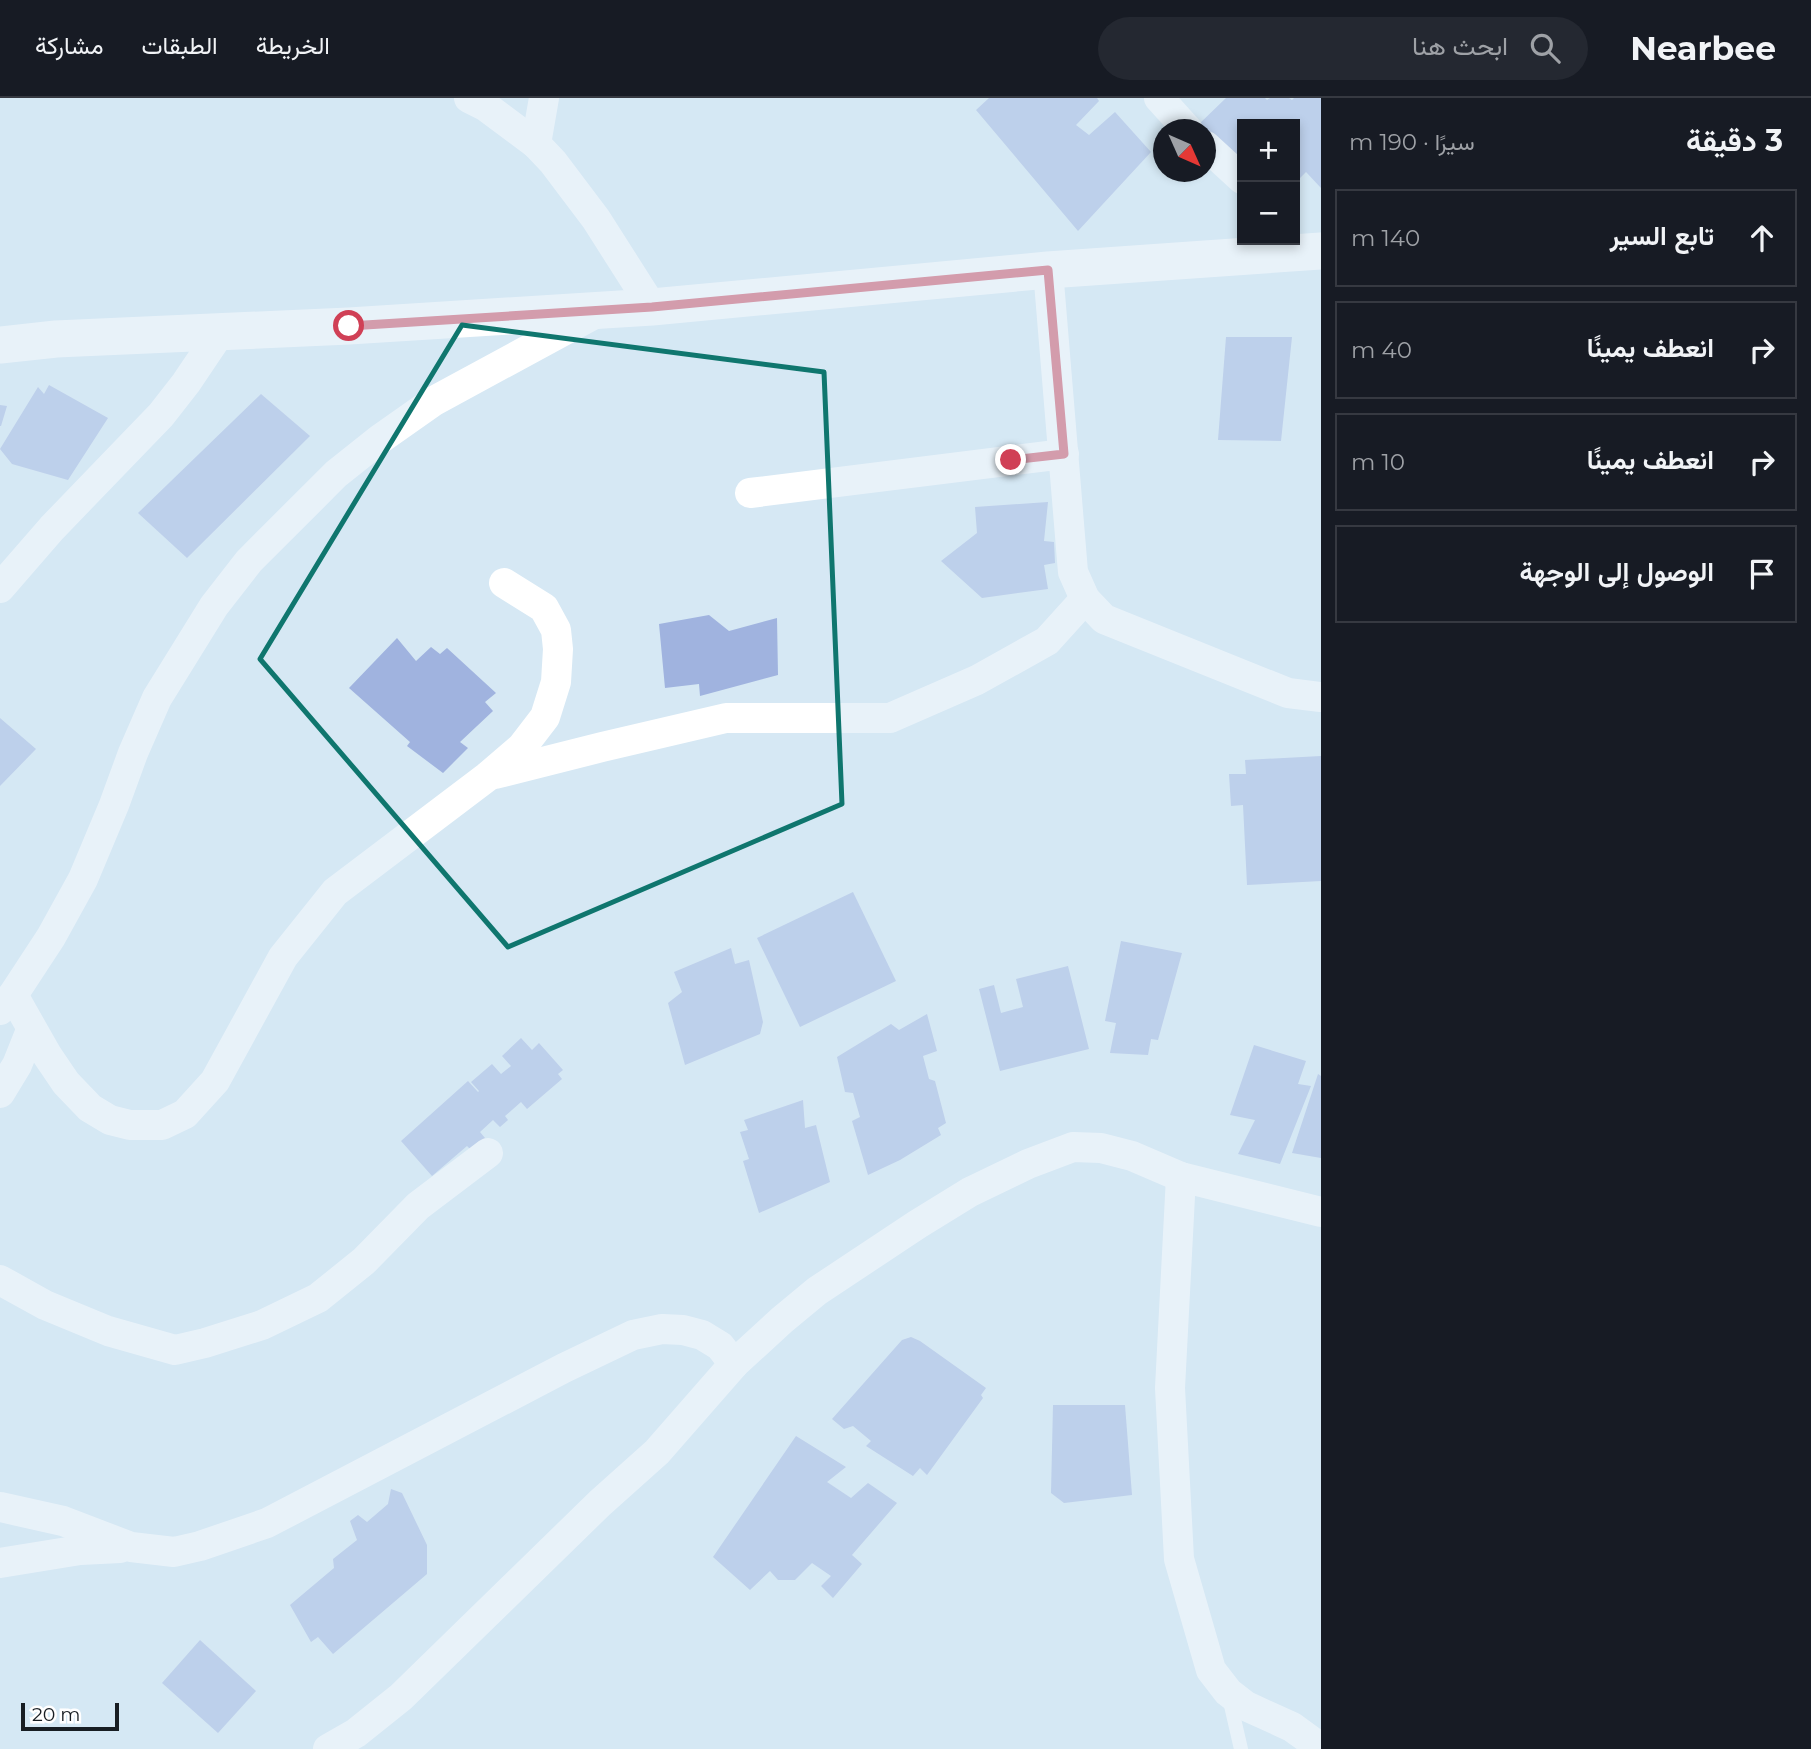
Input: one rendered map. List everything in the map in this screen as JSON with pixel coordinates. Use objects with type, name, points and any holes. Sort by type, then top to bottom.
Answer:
[{"type":"street","points":[[469,98],[485,106],[536,144],[596,219],[652,307]]},
{"type":"street","points":[[536,144],[544,98]]},
{"type":"street","points":[[1159,98],[1178,119]]},
{"type":"street","points":[[1216,155],[1237,174]]},
{"type":"street","points":[[0,345],[56,339],[349,326],[599,311],[1278,247],[1321,251]]},
{"type":"street","points":[[1048,270],[1073,572],[1085,599],[1104,619],[1288,693],[1321,697]]},
{"type":"street","points":[[504,583],[544,608],[556,630],[556,682],[545,717],[522,747],[487,777],[335,892],[283,957],[215,1081],[185,1115],[162,1125],[131,1125],[110,1120],[90,1108],[66,1083],[31,1030],[6,1003],[51,937],[83,879],[157,698],[214,606],[249,561],[336,474],[391,431],[434,401],[599,311]]},
{"type":"street","points":[[0,588],[52,528],[160,415],[186,383],[221,331]]},
{"type":"street","points":[[750,493],[1064,454]]},
{"type":"street","points":[[487,777],[726,719],[890,718],[976,680],[1047,641],[1085,599]]},
{"type":"street","points":[[0,1093],[17,1065],[31,1030]]},
{"type":"street","points":[[328,1749],[356,1733],[401,1697],[600,1503],[657,1452],[734,1364],[782,1320],[817,1291],[970,1192],[1028,1164],[1073,1147],[1101,1148],[1132,1156],[1181,1177],[1321,1212]]},
{"type":"street","points":[[0,1280],[45,1305],[108,1331],[175,1350],[205,1343],[262,1325],[318,1298],[364,1261],[418,1206],[488,1153]]},
{"type":"street","points":[[1181,1177],[1170,1388],[1178,1559],[1211,1670],[1228,1692],[1246,1706],[1292,1727],[1321,1748]]},
{"type":"street","points":[[0,1563],[80,1550],[131,1547],[174,1552],[201,1546],[267,1523],[564,1368],[633,1335],[662,1329],[683,1330],[702,1335],[720,1346],[734,1364]]},
{"type":"street","points":[[0,1507],[63,1521],[131,1547]]},
{"type":"lane","points":[[1228,1692],[1241,1749]]},
{"type":"highlighted area","points":[[462,325],[824,372],[842,804],[508,947],[260,659]]},
{"type":"building","points":[[989,98],[1097,98],[1099,101],[1076,125],[1089,135],[1115,112],[1151,152],[1078,231],[976,110]]},
{"type":"building","points":[[1226,98],[1321,98],[1321,188],[1306,172],[1300,178],[1300,119],[1237,119],[1237,160],[1216,143],[1216,119],[1204,119]]},
{"type":"building","points":[[1226,337],[1292,337],[1281,441],[1218,440]]},
{"type":"building","points":[[49,385],[108,418],[68,480],[12,464],[0,449],[38,387],[44,394]]},
{"type":"building","points":[[261,394],[310,436],[187,558],[138,513]]},
{"type":"building","points":[[0,405],[7,406],[1,426],[0,426]]},
{"type":"building","points":[[1048,502],[1044,541],[1054,542],[1055,563],[1044,565],[1048,589],[982,598],[941,561],[977,533],[975,507]]},
{"type":"building","points":[[709,615],[729,631],[777,618],[778,675],[700,696],[699,684],[665,688],[659,624]]},
{"type":"building","points":[[397,638],[416,661],[431,647],[440,654],[447,648],[496,693],[485,702],[493,711],[460,742],[468,748],[443,773],[407,746],[410,742],[349,688]]},
{"type":"building","points":[[0,718],[36,749],[0,786]]},
{"type":"building","points":[[1321,756],[1321,881],[1247,885],[1243,805],[1231,806],[1229,774],[1246,774],[1245,760]]},
{"type":"building","points":[[853,892],[896,981],[800,1027],[757,938]]},
{"type":"building","points":[[1121,941],[1182,953],[1158,1040],[1151,1039],[1148,1055],[1110,1053],[1116,1023],[1105,1021]]},
{"type":"building","points":[[731,948],[735,964],[749,960],[763,1022],[760,1034],[685,1065],[668,1003],[682,992],[674,972]]},
{"type":"building","points":[[1068,966],[1089,1049],[1000,1071],[979,989],[994,985],[1001,1013],[1023,1007],[1016,979]]},
{"type":"building","points":[[927,1014],[937,1051],[923,1056],[929,1079],[935,1081],[946,1123],[938,1128],[941,1135],[900,1160],[868,1175],[852,1121],[860,1117],[853,1093],[845,1092],[837,1057],[891,1024],[899,1030]]},
{"type":"building","points":[[521,1038],[532,1050],[539,1043],[563,1070],[558,1074],[562,1079],[527,1109],[521,1102],[505,1116],[508,1120],[500,1127],[493,1120],[480,1132],[485,1138],[471,1150],[467,1146],[432,1176],[401,1141],[468,1081],[478,1092],[471,1082],[492,1064],[501,1074],[511,1066],[502,1056]]},
{"type":"building","points":[[1254,1045],[1306,1061],[1298,1084],[1311,1086],[1280,1164],[1238,1154],[1255,1120],[1230,1115]]},
{"type":"building","points":[[1318,1074],[1321,1076],[1321,1158],[1292,1153]]},
{"type":"building","points":[[803,1100],[805,1128],[816,1125],[830,1182],[759,1213],[743,1161],[749,1159],[740,1132],[748,1130],[744,1120]]},
{"type":"building","points":[[911,1337],[986,1388],[981,1395],[983,1398],[927,1475],[920,1468],[913,1476],[866,1446],[871,1441],[853,1426],[844,1429],[832,1419],[902,1340]]},
{"type":"building","points":[[1053,1405],[1125,1405],[1132,1495],[1064,1503],[1051,1493]]},
{"type":"building","points":[[796,1436],[846,1467],[827,1482],[851,1498],[868,1483],[897,1503],[852,1555],[862,1564],[833,1598],[821,1586],[831,1576],[812,1563],[795,1580],[778,1580],[770,1571],[750,1590],[713,1557]]},
{"type":"building","points":[[391,1489],[402,1493],[427,1545],[427,1574],[333,1654],[318,1637],[311,1642],[290,1605],[334,1568],[333,1559],[357,1540],[350,1521],[358,1515],[367,1522],[388,1504]]},
{"type":"building","points":[[200,1640],[256,1691],[218,1733],[162,1683]]},
{"type":"route","points":[[349,326],[652,307],[1048,270],[1064,454],[1011,460]]}]
